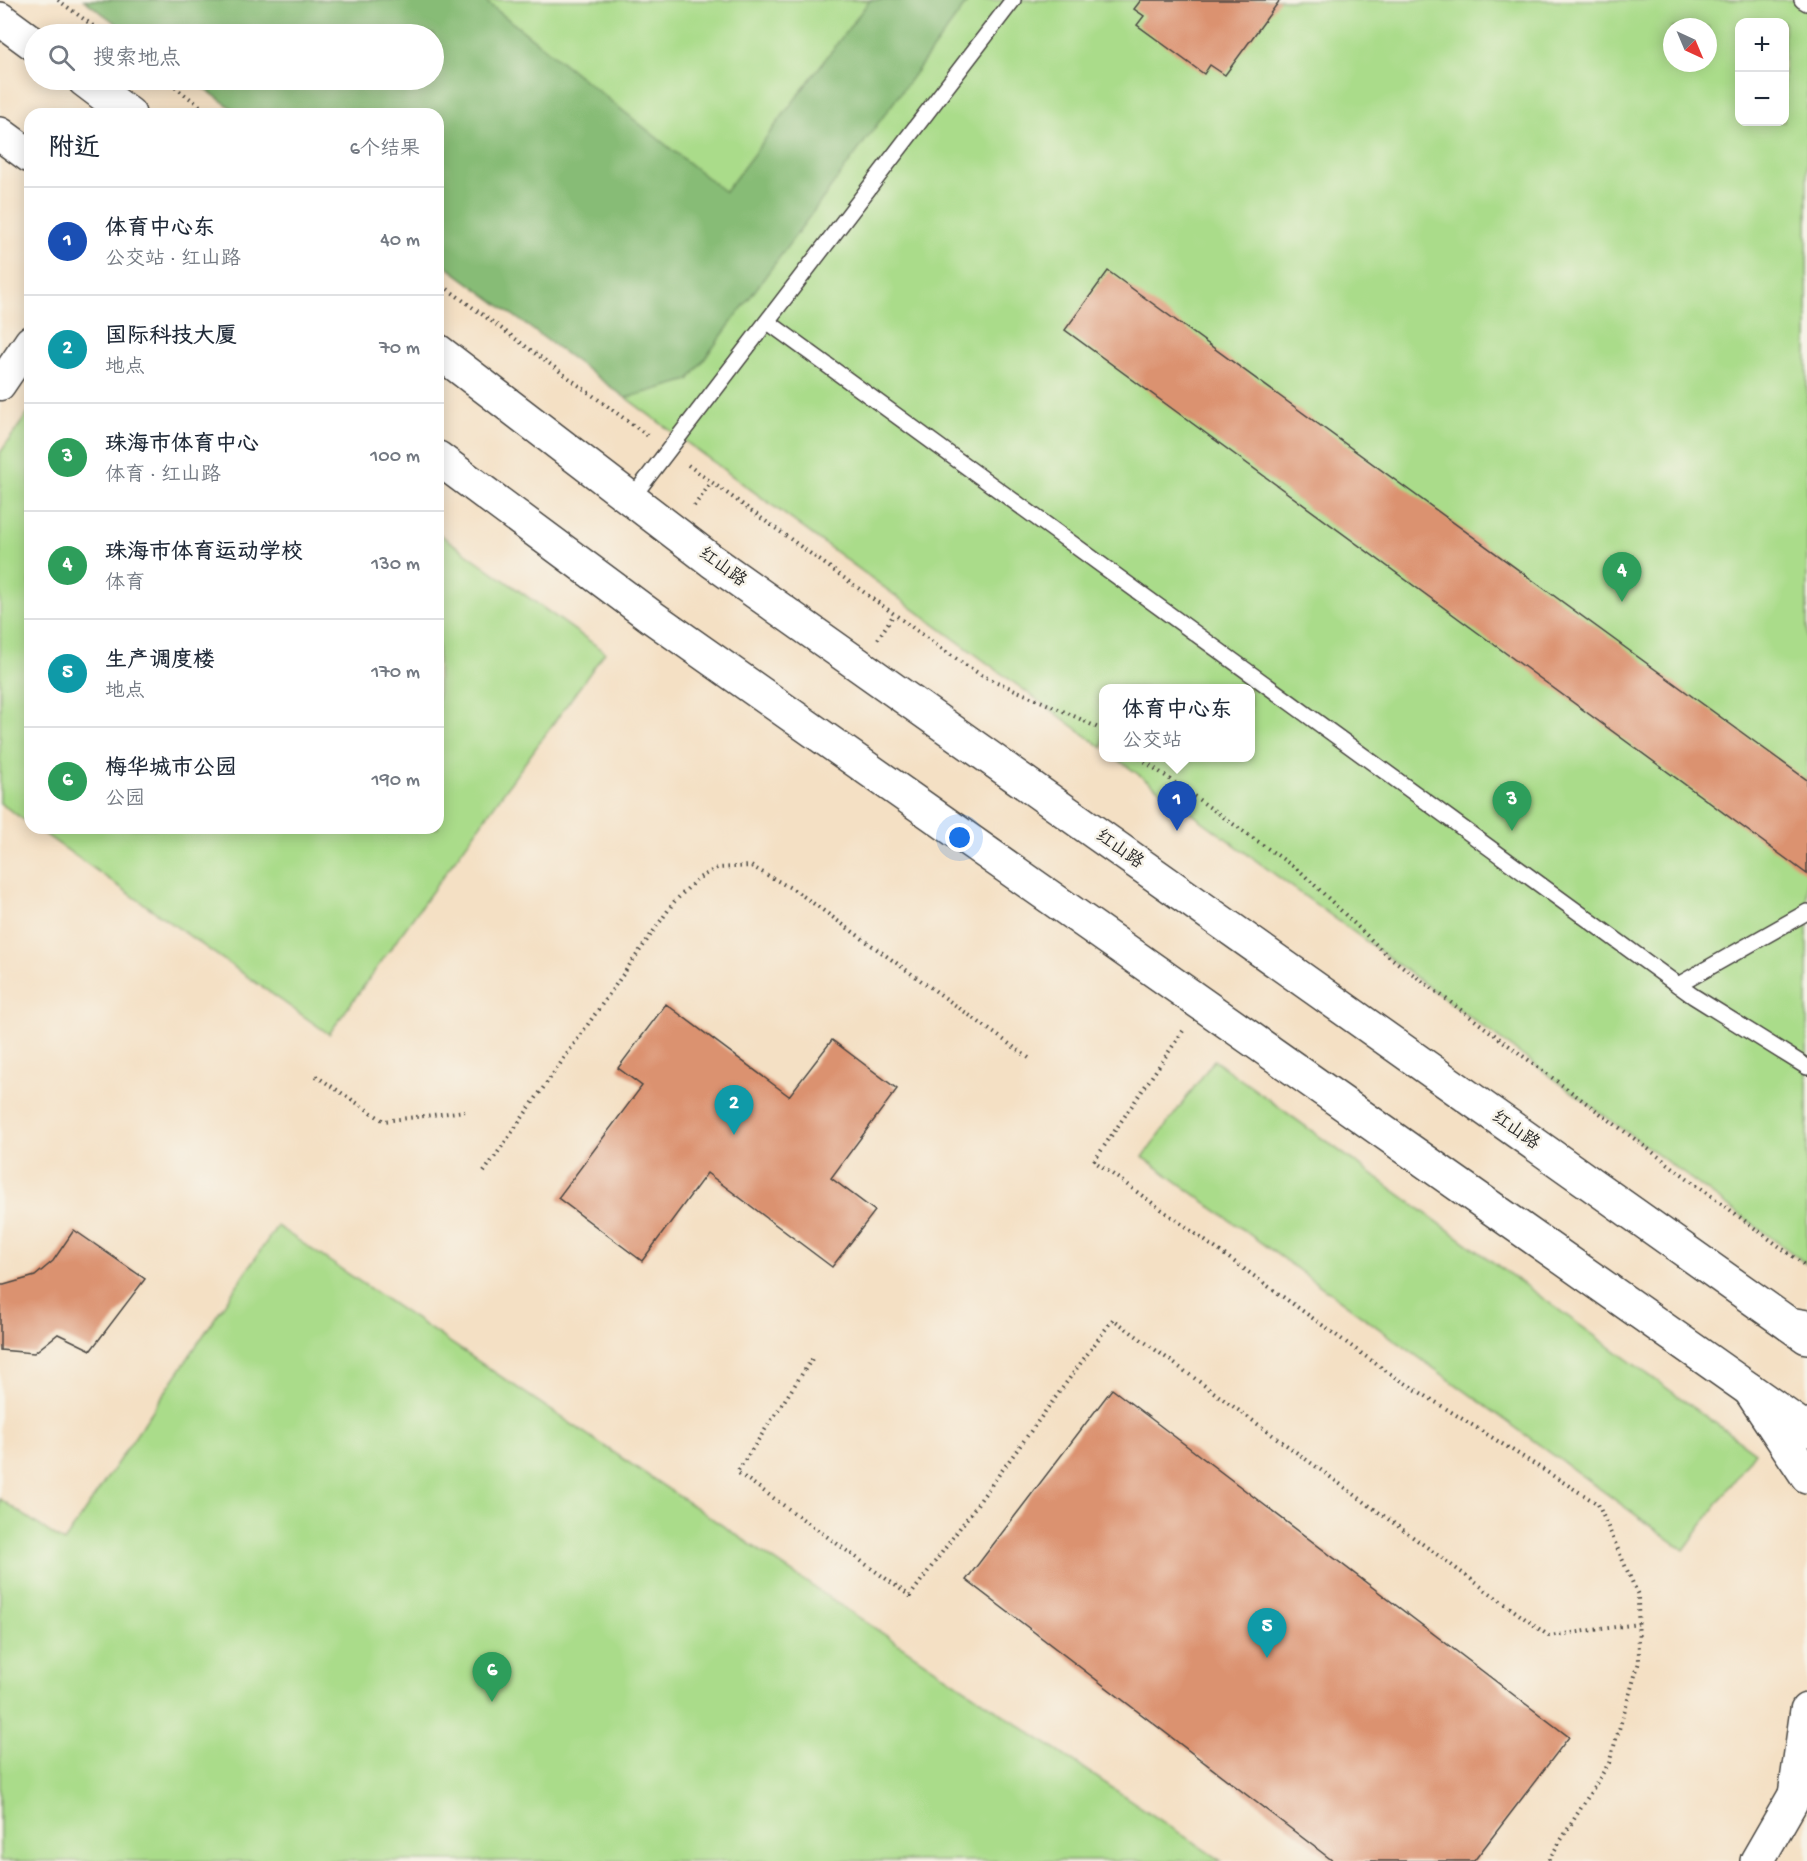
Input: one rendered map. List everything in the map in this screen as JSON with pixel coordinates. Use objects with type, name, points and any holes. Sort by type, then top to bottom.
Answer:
[{"type":"main road","points":[[0,20],[24,37]]},
{"type":"main road","points":[[97,90],[121,108]]},
{"type":"main road","points":[[0,134],[24,152]]},
{"type":"main road","name":"红山路","points":[[444,356],[730,574],[1801,1330]]},
{"type":"main road","points":[[444,462],[652,617],[1807,1430]]},
{"type":"main road","points":[[1750,1390],[1807,1476]]},
{"type":"main road","points":[[1757,1861],[1801,1785],[1807,1710]]},
{"type":"street","points":[[0,385],[24,350]]},
{"type":"lane","points":[[631,499],[1013,0]]},
{"type":"lane","points":[[1802,0],[1807,3]]},
{"type":"lane","points":[[768,322],[1678,985],[1807,1066]]},
{"type":"lane","points":[[1678,985],[1807,912]]},
{"type":"path","points":[[57,0],[90,24]]},
{"type":"path","points":[[179,90],[203,108]]},
{"type":"path","points":[[444,286],[952,656],[981,675],[1099,728]]},
{"type":"path","points":[[1146,762],[1300,872],[1387,954],[1807,1267]]},
{"type":"path","points":[[484,1172],[674,902],[698,879],[717,868],[751,866],[796,891],[1029,1058]]},
{"type":"path","points":[[1202,1004],[1094,1161],[1386,1371],[1598,1504],[1638,1595],[1639,1662],[1608,1763],[1548,1861]]},
{"type":"path","points":[[316,1076],[384,1121],[465,1111]]},
{"type":"path","points":[[812,1359],[737,1472],[910,1596],[1113,1319],[1549,1636],[1638,1624]]},
{"type":"green space","points":[[84,0],[1807,0],[1807,1264],[1121,762],[1255,762],[1255,684],[1099,684],[1099,745],[444,264],[444,108],[232,108],[207,90],[444,90],[444,24],[117,24]]},
{"type":"green space","points":[[84,0],[484,0],[725,192],[870,0],[969,0],[689,380],[626,398],[444,264],[444,108],[232,108],[207,90],[444,90],[444,24],[117,24]]},
{"type":"green space","points":[[24,419],[24,820],[0,803],[0,453]]},
{"type":"green space","points":[[444,537],[605,652],[329,1034],[45,834],[444,834]]},
{"type":"green space","points":[[1214,1060],[1755,1452],[1684,1550],[1143,1157]]},
{"type":"green space","points":[[277,1226],[1221,1861],[0,1861],[0,1499],[64,1542]]},
{"type":"building","points":[[1141,0],[1280,0],[1225,75],[1210,65],[1204,74],[1137,25],[1144,16],[1134,9]]},
{"type":"building","points":[[1108,271],[1807,780],[1807,874],[1065,330]]},
{"type":"building","points":[[666,1004],[789,1096],[832,1040],[897,1089],[831,1178],[875,1211],[832,1267],[707,1173],[642,1261],[558,1198],[642,1086],[618,1068]]},
{"type":"building","points":[[74,1230],[145,1279],[91,1350],[58,1334],[34,1353],[0,1350],[0,1285],[35,1276],[53,1261]]},
{"type":"building","points":[[1112,1389],[1569,1737],[1474,1861],[1333,1861],[966,1580]]},
{"type":"place","name":"珠海市体育运动学校","points":[[1622,602]]},
{"type":"place","name":"体育中心东","points":[[1177,831]]},
{"type":"place","name":"珠海市体育中心","points":[[1512,831]]},
{"type":"place","name":"国际科技大厦","points":[[734,1135]]},
{"type":"place","name":"生产调度楼","points":[[1267,1658]]},
{"type":"place","name":"梅华城市公园","points":[[492,1702]]}]
